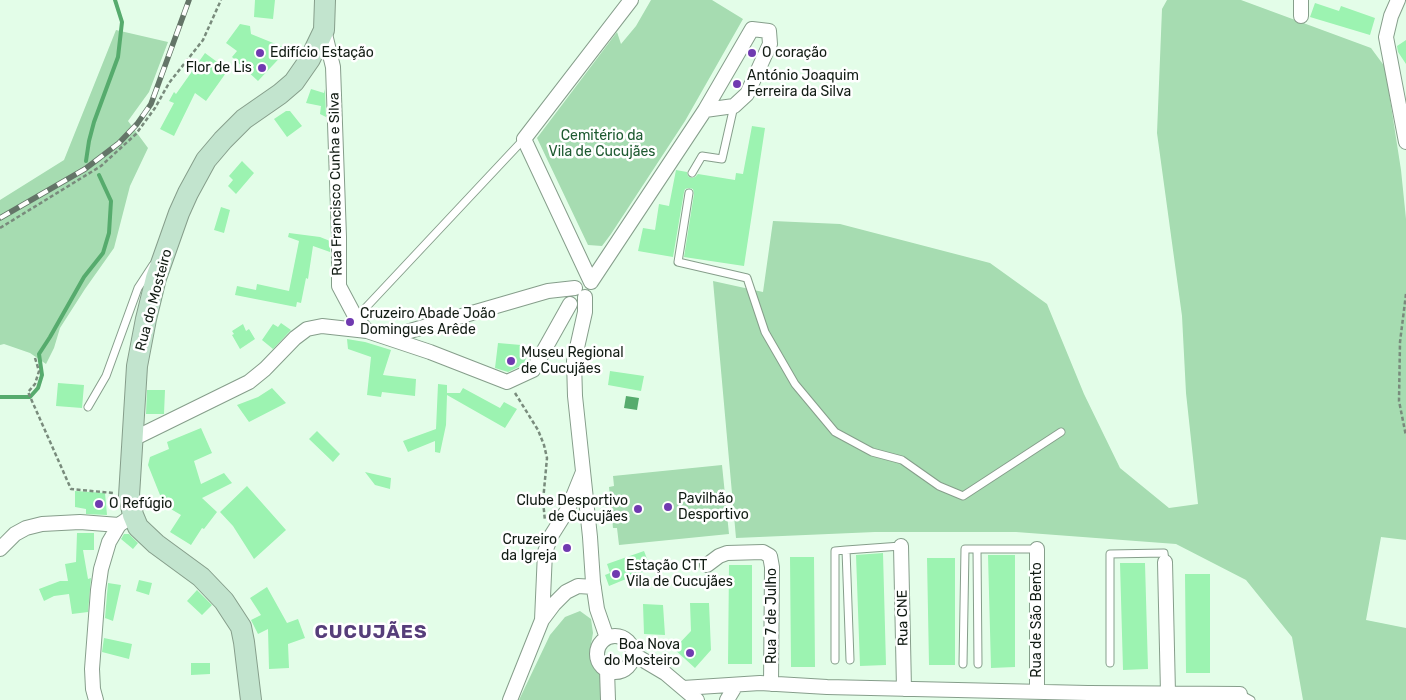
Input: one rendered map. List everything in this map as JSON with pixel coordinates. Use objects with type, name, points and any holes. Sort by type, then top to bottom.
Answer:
[{"type":"main road","name":"Rua do Mosteiro","points":[[127,512],[137,366],[146,319],[163,257],[179,213],[206,160],[223,140],[244,119],[294,82],[310,59],[324,30],[325,0]]},
{"type":"main road","points":[[127,512],[138,527],[156,544],[201,577],[224,601],[241,627],[251,700]]},
{"type":"street","points":[[133,439],[249,382],[307,329],[322,326],[372,333],[403,333],[548,291],[580,293],[590,296],[593,290],[591,282],[524,138],[631,0]]},
{"type":"street","points":[[1301,0],[1301,16]]},
{"type":"street","points":[[1398,0],[1386,38],[1406,142]]},
{"type":"street","points":[[591,282],[705,110],[752,29],[769,31],[770,44],[747,94],[734,106],[705,110]]},
{"type":"street","name":"Rua Francisco Cunha e Silva","points":[[324,30],[333,67],[339,286],[356,318],[372,333]]},
{"type":"street","points":[[580,293],[585,312],[574,362],[575,396],[597,610],[607,638]]},
{"type":"street","points":[[372,333],[430,352],[507,382],[533,370],[570,304]]},
{"type":"street","points":[[542,620],[545,552],[551,536],[568,509],[584,469]]},
{"type":"street","points":[[0,549],[15,534],[26,528],[42,524],[80,522],[127,512]]},
{"type":"street","points":[[96,700],[93,689],[92,669],[101,569],[109,542],[127,512]]},
{"type":"street","name":"Rua CNE","points":[[901,546],[904,689]]},
{"type":"street","name":"Rua de São Bento","points":[[1036,549],[1036,692]]},
{"type":"street","name":"Rua 7 de Julho","points":[[707,565],[727,553],[763,552],[770,556],[772,567],[771,684]]},
{"type":"street","points":[[1165,562],[1168,693]]},
{"type":"street","points":[[510,700],[542,620],[566,592],[578,586],[594,587]]},
{"type":"street","points":[[619,636],[629,642],[633,654],[632,660],[624,669],[619,671],[607,670],[602,666],[597,654],[598,648],[607,638],[619,636]]},
{"type":"street","points":[[633,654],[665,673],[697,700]]},
{"type":"street","points":[[607,670],[608,700]]},
{"type":"street","points":[[683,688],[771,684],[1036,692],[1168,693],[1245,697]]},
{"type":"street","points":[[727,700],[736,685]]},
{"type":"lane","points":[[692,173],[702,156],[722,159],[734,106]]},
{"type":"lane","points":[[356,318],[524,138]]},
{"type":"lane","points":[[689,193],[678,262],[747,278],[765,332],[795,384],[835,432],[872,452],[902,460],[939,486],[963,496],[1061,432]]},
{"type":"lane","points":[[88,407],[106,376],[138,288],[150,267],[163,257]]},
{"type":"lane","points":[[835,660],[835,551],[901,546]]},
{"type":"lane","points":[[963,664],[965,549],[1036,549]]},
{"type":"lane","points":[[977,549],[978,664]]},
{"type":"lane","points":[[846,550],[850,660]]},
{"type":"lane","points":[[1110,663],[1110,554],[1164,553],[1165,562]]},
{"type":"path","points":[[0,228],[101,166],[136,134],[155,108],[169,84],[203,40],[221,0]]},
{"type":"path","points":[[1406,294],[1400,342],[1399,401],[1406,436]]},
{"type":"path","points":[[35,358],[39,371],[34,384],[28,392],[72,489],[93,490],[127,512]]},
{"type":"path","points":[[518,397],[538,430],[547,458],[543,501],[545,523]]},
{"type":"green space","name":"Cemitério da Vila de Cucujães","points":[[651,0],[712,0],[743,19],[685,121],[611,234],[602,246],[588,245],[537,138],[617,32],[621,44],[636,26]]},
{"type":"green space","points":[[1167,0],[1241,0],[1371,48],[1385,67],[1401,170],[1406,219],[1406,540],[1381,537],[1366,620],[1406,628],[1406,700],[1303,700],[1292,637],[1246,580],[1176,544],[1016,532],[875,532],[736,538],[713,281],[763,292],[773,221],[840,224],[990,263],[1047,304],[1084,394],[1120,468],[1169,508],[1198,504],[1186,393],[1182,316],[1157,133],[1162,9]]},
{"type":"green space","points":[[116,30],[168,42],[149,92],[128,121],[148,148],[130,186],[114,248],[60,328],[54,348],[46,364],[30,353],[4,344],[0,345],[0,200],[64,160]]},
{"type":"green space","name":"Pavilhão Desportivo","points":[[722,465],[729,534],[619,545],[617,528],[613,528],[609,487],[614,486],[613,476]]},
{"type":"green space","points":[[580,611],[591,619],[593,633],[590,650],[602,682],[601,700],[519,700],[550,635],[565,617]]},
{"type":"shaded area","points":[[626,396],[639,398],[637,410],[624,408]]},
{"type":"building","points":[[255,0],[275,0],[273,19],[254,17]]},
{"type":"building","points":[[1315,3],[1339,11],[1341,6],[1375,18],[1370,35],[1310,17]]},
{"type":"building","name":"Edifício Estação","points":[[240,24],[250,26],[251,34],[288,49],[258,81],[232,57],[237,51],[226,43]]},
{"type":"building","points":[[1406,40],[1406,64],[1398,52],[1397,46]]},
{"type":"building","points":[[205,53],[228,70],[206,101],[195,93],[174,136],[160,129],[174,103],[169,101]]},
{"type":"building","points":[[311,89],[324,93],[325,89],[326,117],[320,114],[321,106],[306,103]]},
{"type":"building","points":[[286,111],[290,111],[302,126],[287,137],[274,119]]},
{"type":"building","points":[[752,126],[765,128],[744,266],[684,257],[694,194],[693,189],[689,188],[685,189],[684,192],[673,257],[638,251],[643,228],[655,230],[659,204],[669,206],[676,170],[687,172],[691,178],[698,174],[735,180],[736,173],[743,174]]},
{"type":"building","points":[[242,161],[254,173],[236,194],[228,186],[233,180],[229,176]]},
{"type":"building","points":[[221,207],[230,210],[224,233],[214,230]]},
{"type":"building","points":[[289,233],[320,237],[330,241],[330,252],[313,246],[308,279],[306,278],[301,303],[297,302],[296,307],[235,295],[237,286],[256,290],[257,284],[289,291],[299,241],[288,237]]},
{"type":"building","points":[[281,323],[291,330],[273,349],[262,340],[273,324],[278,327]]},
{"type":"building","points":[[243,324],[246,331],[249,329],[255,339],[240,349],[232,335],[234,334],[232,331]]},
{"type":"building","points":[[347,339],[391,350],[383,375],[416,379],[415,396],[382,392],[381,397],[367,395],[371,357],[348,349]]},
{"type":"building","points":[[498,343],[521,345],[520,355],[526,356],[525,364],[508,372],[495,368]]},
{"type":"building","points":[[610,371],[644,376],[641,391],[608,385]]},
{"type":"building","points":[[58,383],[84,385],[82,408],[56,406]]},
{"type":"building","points":[[438,384],[447,385],[447,393],[460,393],[463,388],[500,408],[504,402],[517,409],[505,428],[447,395],[446,425],[440,453],[435,452],[435,441],[408,452],[403,441],[436,429]]},
{"type":"building","points":[[272,388],[286,403],[249,422],[237,405],[258,397]]},
{"type":"building","points":[[147,390],[165,390],[164,414],[146,414]]},
{"type":"building","points":[[201,428],[212,453],[194,461],[201,484],[224,473],[232,483],[202,498],[217,512],[204,529],[202,528],[191,545],[170,532],[181,515],[164,505],[148,465],[150,457],[169,449],[167,442]]},
{"type":"building","points":[[317,431],[340,454],[333,462],[309,439]]},
{"type":"building","points":[[365,472],[391,478],[390,489],[375,485]]},
{"type":"building","points":[[247,486],[286,530],[254,559],[233,526],[220,512]]},
{"type":"building","points":[[75,491],[105,493],[107,515],[86,514],[86,509],[75,507]]},
{"type":"building","points":[[77,533],[94,533],[94,550],[83,550],[88,579],[91,578],[88,612],[72,614],[69,594],[54,596],[44,601],[39,589],[60,581],[68,581],[65,564],[76,562]]},
{"type":"building","points":[[124,534],[129,534],[138,543],[133,549],[121,539]]},
{"type":"building","points":[[644,551],[651,569],[637,574],[639,579],[627,583],[626,579],[609,586],[605,575],[610,573],[607,564]]},
{"type":"building","points":[[883,553],[886,665],[860,666],[856,555]]},
{"type":"building","points":[[988,555],[1015,555],[1015,667],[991,668]]},
{"type":"building","points":[[790,557],[814,557],[815,667],[791,667]]},
{"type":"building","points":[[927,558],[955,558],[955,665],[929,665]]},
{"type":"building","points":[[1120,563],[1145,563],[1148,669],[1123,670]]},
{"type":"building","points":[[729,565],[752,565],[752,664],[728,664]]},
{"type":"building","points":[[1185,574],[1210,574],[1210,673],[1186,673]]},
{"type":"building","points":[[139,580],[152,583],[149,595],[136,591]]},
{"type":"building","points":[[108,583],[121,585],[113,621],[105,618]]},
{"type":"building","points":[[267,587],[287,623],[298,619],[305,638],[288,644],[289,668],[269,669],[268,629],[258,634],[251,620],[261,615],[250,598]]},
{"type":"building","points":[[197,590],[212,605],[202,615],[187,601]]},
{"type":"building","points":[[690,603],[709,603],[711,650],[695,668],[674,649],[691,631]]},
{"type":"building","points":[[643,604],[663,605],[665,635],[644,634]]},
{"type":"building","points":[[104,638],[132,644],[129,659],[102,652]]},
{"type":"building","points":[[191,663],[210,663],[210,674],[191,675]]},
{"type":"waterway","points":[[86,161],[94,122],[118,57],[122,22],[115,0]]},
{"type":"waterway","points":[[0,397],[30,397],[38,388],[42,375],[39,354],[84,277],[103,253],[109,233],[111,201],[99,175]]},
{"type":"railway","points":[[0,218],[85,169],[119,143],[137,124],[151,104],[189,0]]},
{"type":"place","name":"Edifício Estação","points":[[260,53]]},
{"type":"place","name":"O coração","points":[[752,53]]},
{"type":"place","name":"Flor de Lis","points":[[262,68]]},
{"type":"place","name":"António Joaquim Ferreira da Silva","points":[[737,84]]},
{"type":"place","name":"Cruzeiro Abade João Domingues Arêde","points":[[350,322]]},
{"type":"place","name":"Museu Regional de Cucujães","points":[[511,361]]},
{"type":"place","name":"O Refúgio","points":[[99,504]]},
{"type":"place","name":"Pavilhão Desportivo","points":[[668,507]]},
{"type":"place","name":"Clube Desportivo de Cucujães","points":[[638,509]]},
{"type":"place","name":"Cruzeiro da Igreja","points":[[567,548]]},
{"type":"place","name":"Estação CTT Vila de Cucujães","points":[[616,574]]},
{"type":"place","name":"Boa Nova do Mosteiro","points":[[690,653]]},
{"type":"district","name":"CUCUJÃES","points":[[371,633]]}]
